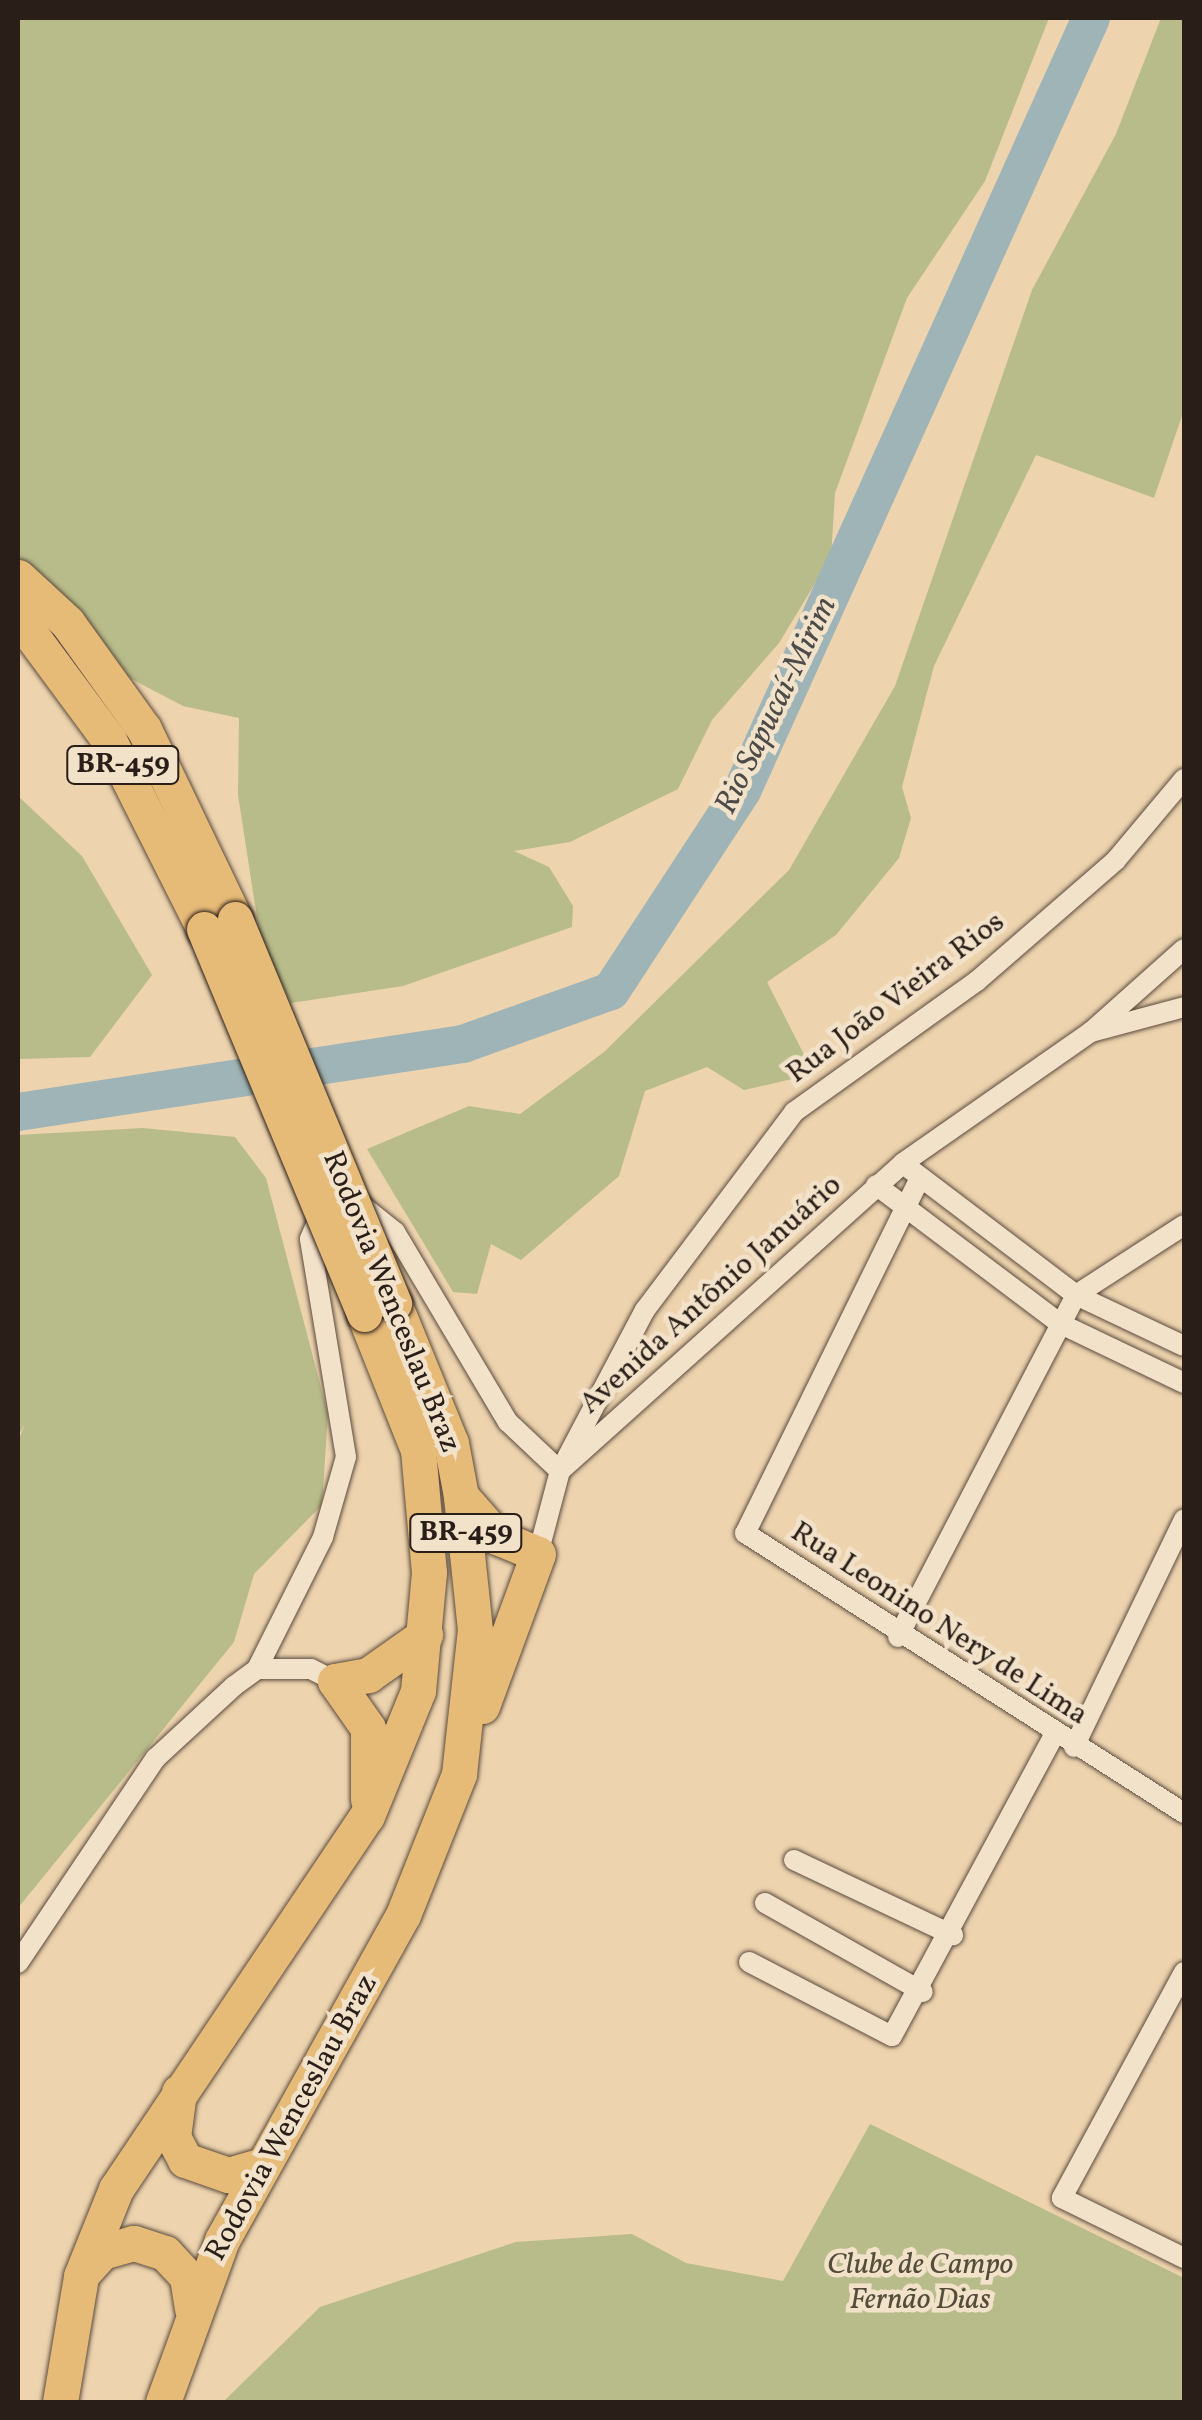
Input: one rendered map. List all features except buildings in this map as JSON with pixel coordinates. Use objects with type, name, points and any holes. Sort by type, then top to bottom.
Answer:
[{"type":"highway","name":"Rodovia Wenceslau Braz","points":[[18,577],[68,622],[144,729],[379,1308],[452,1443],[475,1630],[459,1774],[403,1916],[262,2165],[192,2309],[163,2402]]},
{"type":"highway","name":"Rodovia Wenceslau Braz","points":[[18,617],[109,740],[220,924]]},
{"type":"highway","name":"Rodovia Wenceslau Braz","points":[[60,2402],[81,2276],[116,2190],[179,2086],[367,1816],[400,1750],[425,1634],[418,1450],[379,1308]]},
{"type":"highway","points":[[459,1774],[538,1554],[497,1537],[461,1496]]},
{"type":"highway","points":[[367,1816],[368,1728],[335,1681],[368,1675],[425,1634]]},
{"type":"highway","points":[[179,2086],[173,2137],[184,2160],[228,2175],[262,2165]]},
{"type":"highway","points":[[81,2276],[102,2252],[134,2243],[176,2265],[192,2309]]},
{"type":"street","name":"Rua João Vieira Rios","points":[[538,1554],[560,1472],[644,1310],[794,1112],[978,981],[1116,860],[1184,779]]},
{"type":"street","points":[[1091,1032],[1184,949]]},
{"type":"street","points":[[1091,1032],[1184,1007]]},
{"type":"street","name":"Avenida Antônio Januário","points":[[560,1472],[876,1185],[1091,1032]]},
{"type":"street","points":[[903,1163],[1076,1295],[1184,1346]]},
{"type":"street","name":"Rua Leonino Nery de Lima","points":[[920,1178],[900,1206],[746,1533],[1052,1737],[1184,1813]]},
{"type":"street","points":[[876,1185],[1059,1324],[1184,1382]]},
{"type":"street","points":[[18,1963],[156,1758],[257,1670],[323,1538],[346,1458],[310,1239],[330,1204],[362,1201],[395,1232],[508,1422],[560,1472]]},
{"type":"street","points":[[898,1637],[1076,1295],[1184,1226]]},
{"type":"street","points":[[1074,1747],[1182,1527]]},
{"type":"street","points":[[257,1670],[311,1669],[335,1681]]},
{"type":"street","points":[[749,1962],[892,2036],[923,1992],[1052,1737]]},
{"type":"street","points":[[794,1860],[953,1935]]},
{"type":"street","points":[[766,1903],[923,1992]]},
{"type":"street","points":[[1184,1972],[1062,2198],[1184,2258]]},
{"type":"green space","points":[[18,18],[1049,18],[985,181],[907,298],[835,493],[831,557],[779,643],[712,720],[678,789],[570,842],[514,851],[549,867],[573,906],[572,927],[403,986],[291,1003],[260,937],[238,795],[239,718],[183,706],[118,672],[18,561]]},
{"type":"green space","points":[[1161,18],[1184,18],[1184,410],[1154,498],[1036,455],[934,666],[902,787],[911,818],[899,858],[836,935],[767,982],[814,1074],[744,1090],[707,1067],[645,1091],[619,1176],[521,1260],[491,1244],[477,1294],[453,1292],[367,1149],[469,1106],[520,1114],[604,1052],[789,870],[895,686],[1032,290],[1116,134]]},
{"type":"green space","points":[[18,796],[82,856],[152,975],[90,1057],[18,1059]]},
{"type":"green space","points":[[143,1128],[235,1137],[266,1178],[328,1414],[322,1505],[254,1574],[234,1642],[18,1908],[18,1441],[25,1424],[18,1436],[18,1135]]},
{"type":"green space","name":"Clube de Campo Fernão Dias","points":[[870,2124],[1184,2278],[1184,2402],[223,2402],[320,2307],[516,2242],[632,2234],[686,2263],[783,2281]]},
{"type":"waterway","name":"Rio Sapucaí-Mirim","points":[[18,1112],[463,1044],[611,991],[742,791],[1091,18]]}]
